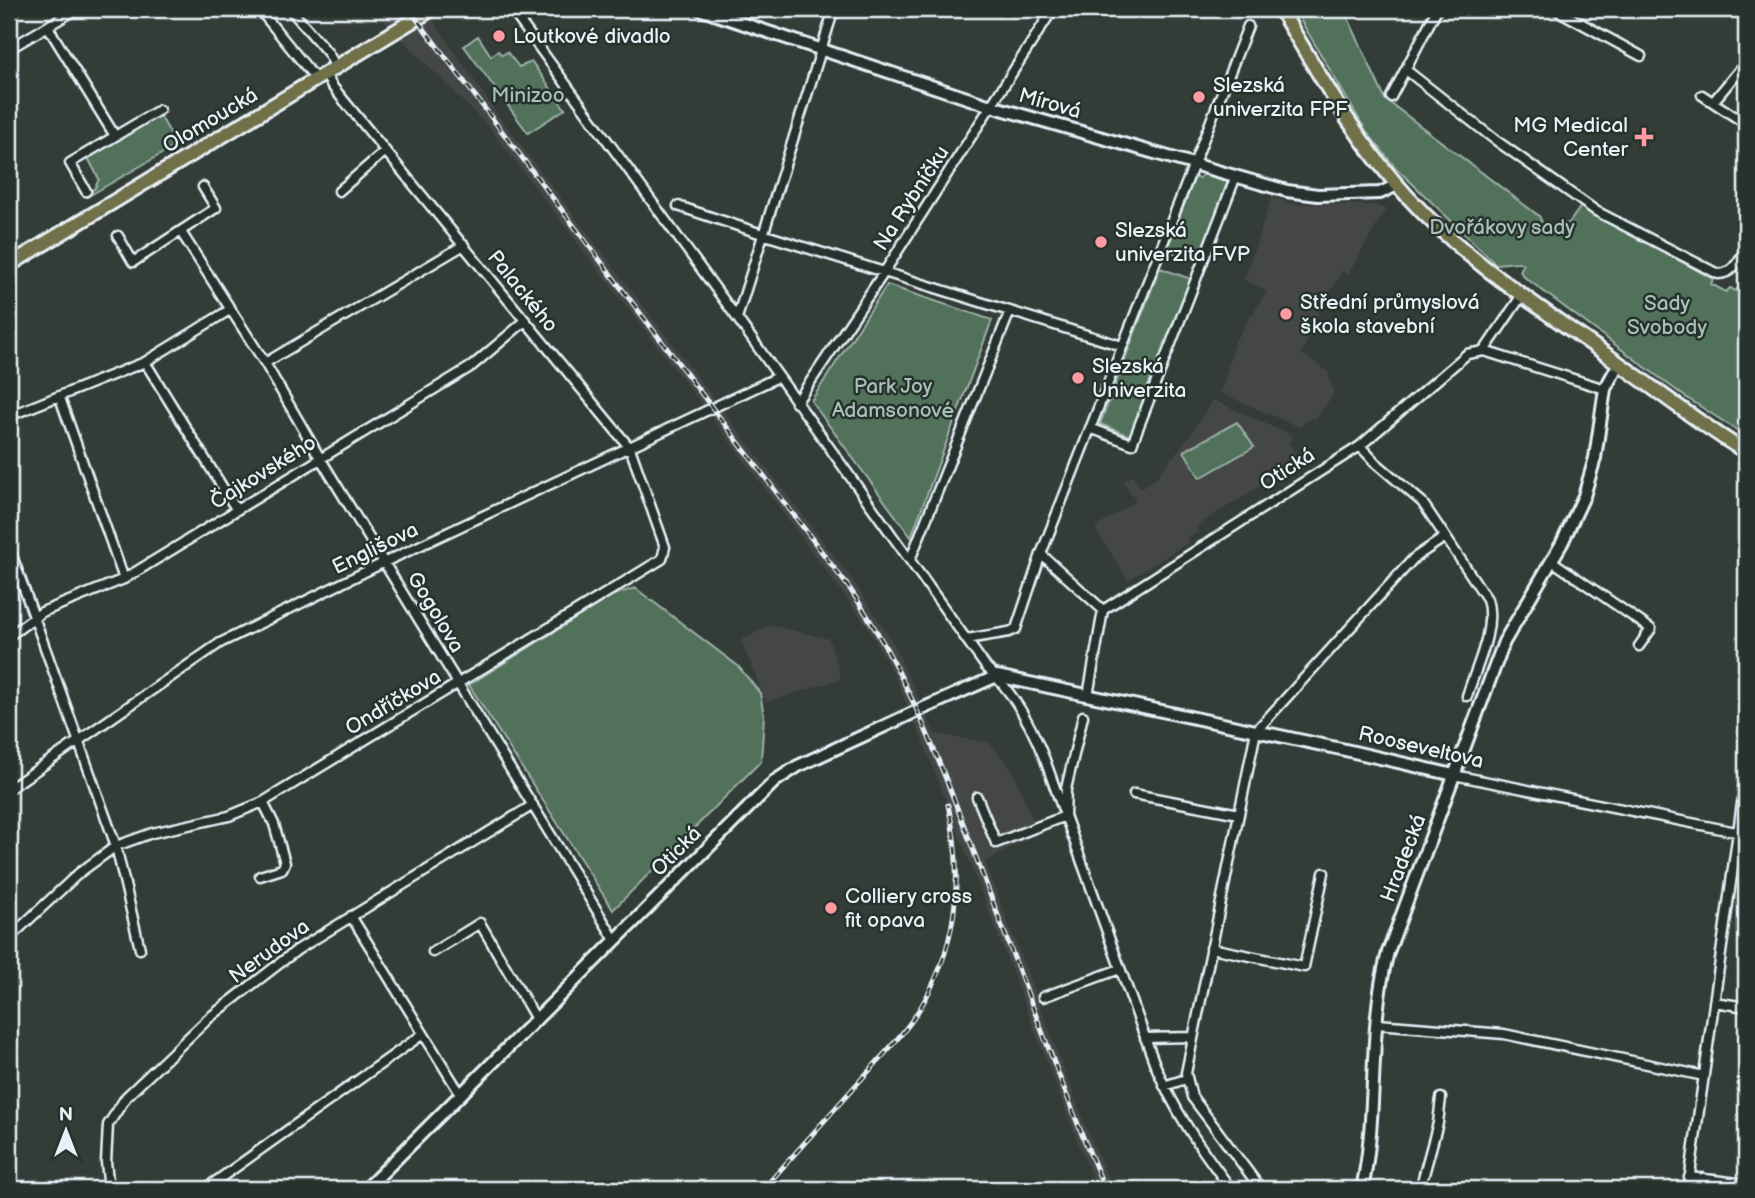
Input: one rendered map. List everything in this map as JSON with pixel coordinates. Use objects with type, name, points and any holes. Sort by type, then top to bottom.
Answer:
[{"type":"main road","name":"Olomoucká","points":[[9,265],[432,9]]},
{"type":"main road","points":[[1280,9],[1340,107],[1397,184],[1445,235],[1522,295],[1746,452]]},
{"type":"street","points":[[9,14],[17,9]]},
{"type":"street","points":[[9,49],[77,9]]},
{"type":"street","points":[[259,9],[326,73]]},
{"type":"street","points":[[290,9],[328,53],[326,73]]},
{"type":"street","points":[[511,9],[737,318],[986,667],[997,677],[1035,736],[1164,1086],[1179,1117],[1231,1189]]},
{"type":"street","name":"Mírová","points":[[699,9],[991,106],[1306,195],[1380,193],[1397,184]]},
{"type":"street","points":[[737,318],[834,9]]},
{"type":"street","name":"Na Rybníčku","points":[[796,403],[885,271],[1053,9]]},
{"type":"street","points":[[1391,97],[1437,9]]},
{"type":"street","points":[[1555,9],[1641,56]]},
{"type":"street","points":[[967,639],[1016,629],[1041,554],[1248,26]]},
{"type":"street","points":[[48,27],[115,136]]},
{"type":"street","points":[[1713,102],[1746,61]]},
{"type":"street","points":[[1406,70],[1494,139],[1596,211],[1634,232],[1713,272],[1724,274],[1733,269],[1746,248]]},
{"type":"street","name":"Palackého","points":[[326,73],[332,86],[630,448],[665,547]]},
{"type":"street","points":[[1702,95],[1746,124]]},
{"type":"street","points":[[86,191],[70,163],[159,110]]},
{"type":"street","points":[[339,191],[386,151]]},
{"type":"street","points":[[1090,428],[1132,444],[1236,176]]},
{"type":"street","points":[[118,236],[133,262],[216,208],[203,187]]},
{"type":"street","points":[[678,206],[1122,346]]},
{"type":"street","name":"Gogolova","points":[[181,232],[265,363],[320,458],[615,940]]},
{"type":"street","points":[[265,363],[464,245]]},
{"type":"street","points":[[1522,295],[1484,351],[1605,389]]},
{"type":"street","points":[[9,416],[145,362],[231,309]]},
{"type":"street","points":[[909,560],[1010,312]]},
{"type":"street","name":"Čajkovského","points":[[9,636],[34,617],[124,579],[472,366],[526,321]]},
{"type":"street","name":"Otická","points":[[1103,610],[1360,446],[1467,355],[1484,351]]},
{"type":"street","points":[[145,362],[236,509]]},
{"type":"street","name":"Hradecká","points":[[1362,1189],[1369,1140],[1377,1024],[1388,952],[1504,642],[1569,530],[1591,475],[1605,389],[1619,363]]},
{"type":"street","name":"Englišova","points":[[9,789],[220,643],[385,562],[778,377]]},
{"type":"street","points":[[60,398],[124,579]]},
{"type":"street","points":[[1360,446],[1422,502],[1487,599],[1488,629],[1467,696]]},
{"type":"street","points":[[1261,1189],[1192,1097],[1186,1079],[1255,730],[1414,558],[1445,537]]},
{"type":"street","points":[[9,547],[116,846],[140,949]]},
{"type":"street","name":"Ondříčkova","points":[[9,938],[79,873],[116,846],[152,833],[229,816],[263,802],[662,559],[665,547]]},
{"type":"street","points":[[997,677],[1088,696],[1103,610],[1041,554]]},
{"type":"street","points":[[1552,561],[1651,629],[1639,646]]},
{"type":"street","name":"Otická","points":[[366,1189],[775,781],[798,766],[881,727],[997,677]]},
{"type":"street","name":"Rooseveltova","points":[[1088,696],[1742,834]]},
{"type":"street","points":[[1065,816],[1066,789],[1083,716]]},
{"type":"street","points":[[1688,1189],[1714,1002],[1742,834],[1746,775]]},
{"type":"street","points":[[1134,794],[1239,814]]},
{"type":"street","points":[[977,797],[996,843],[1065,816]]},
{"type":"street","points":[[260,876],[282,869],[285,863],[274,824],[263,802]]},
{"type":"street","name":"Nerudova","points":[[109,1189],[106,1162],[108,1125],[127,1097],[209,1018],[297,950],[533,805]]},
{"type":"street","points":[[1211,948],[1304,967],[1324,873]]},
{"type":"street","points":[[351,916],[461,1094]]},
{"type":"street","points":[[433,952],[480,923],[536,1019]]},
{"type":"street","points":[[1044,998],[1120,970]]},
{"type":"street","points":[[1714,1002],[1746,1007]]},
{"type":"street","points":[[1377,1024],[1504,1034],[1704,1076]]},
{"type":"street","points":[[205,1189],[423,1034]]},
{"type":"street","points":[[1145,1038],[1193,1037]]},
{"type":"street","points":[[1164,1086],[1186,1079]]},
{"type":"street","points":[[1420,1189],[1438,1123],[1441,1098]]},
{"type":"street","points":[[1689,1177],[1746,1184]]},
{"type":"street","points":[[1703,1178],[1708,1189]]},
{"type":"shaded area","points":[[372,9],[425,9],[500,118],[856,585],[893,643],[935,734],[989,743],[1012,769],[1038,832],[985,862],[1088,1132],[1113,1189],[1098,1189],[1088,1168],[922,739],[897,681],[868,627],[719,427],[488,126]]},
{"type":"shaded area","name":"Střední průmyslová škola stavební","points":[[1272,197],[1292,204],[1375,205],[1386,209],[1348,274],[1342,271],[1305,338],[1308,341],[1301,353],[1328,372],[1334,394],[1314,420],[1313,417],[1299,427],[1221,393],[1235,341],[1267,291],[1244,280]]},
{"type":"shaded area","points":[[1213,400],[1293,436],[1288,442],[1302,463],[1196,526],[1199,532],[1187,538],[1189,542],[1128,580],[1095,528],[1136,501],[1123,482],[1132,475],[1141,488],[1155,479],[1191,434]]},
{"type":"shaded area","points":[[771,625],[829,639],[841,679],[766,702],[741,640]]},
{"type":"green space","name":"Sady Svobody","points":[[1294,9],[1344,9],[1385,99],[1539,216],[1545,229],[1569,223],[1581,206],[1713,279],[1711,284],[1726,292],[1730,288],[1736,291],[1743,280],[1746,282],[1746,436],[1684,396],[1523,276],[1520,271],[1523,265],[1519,262],[1496,264],[1395,167],[1366,131]]},
{"type":"green space","name":"Minizoo","points":[[478,36],[491,56],[498,51],[502,55],[507,52],[519,67],[532,62],[565,109],[528,133],[464,46]]},
{"type":"green space","points":[[158,112],[177,145],[87,197],[85,194],[95,188],[99,179],[87,156]]},
{"type":"green space","points":[[1204,174],[1228,181],[1202,250],[1165,254],[1195,177],[1199,178]]},
{"type":"green space","points":[[1160,268],[1191,279],[1130,436],[1100,424]]},
{"type":"green space","name":"Park Joy Adamsonové","points":[[887,285],[992,320],[911,537],[811,401]]},
{"type":"green space","points":[[1237,422],[1254,447],[1200,478],[1184,451]]},
{"type":"green space","points":[[635,588],[738,666],[760,693],[764,716],[761,761],[613,910],[469,685],[613,595]]},
{"type":"railway","points":[[409,9],[850,589],[871,621],[907,689],[953,796],[1105,1189]]},
{"type":"railway","points":[[763,1189],[894,1043],[929,992],[940,967],[954,914],[956,860],[948,805]]},
{"type":"place","name":"Loutkové divadlo","points":[[499,36]]},
{"type":"place","name":"Slezská univerzita FPF","points":[[1199,97]]},
{"type":"place","name":"MG Medical Center","points":[[1644,137]]},
{"type":"place","name":"Slezská univerzita FVP","points":[[1101,242]]},
{"type":"place","name":"Střední průmyslová škola stavební","points":[[1286,314]]},
{"type":"place","name":"Slezská Univerzita","points":[[1078,378]]},
{"type":"place","name":"Colliery cross fit opava","points":[[831,908]]},
{"type":"park label","name":"Dvořákovy sady","points":[[1502,227]]}]
